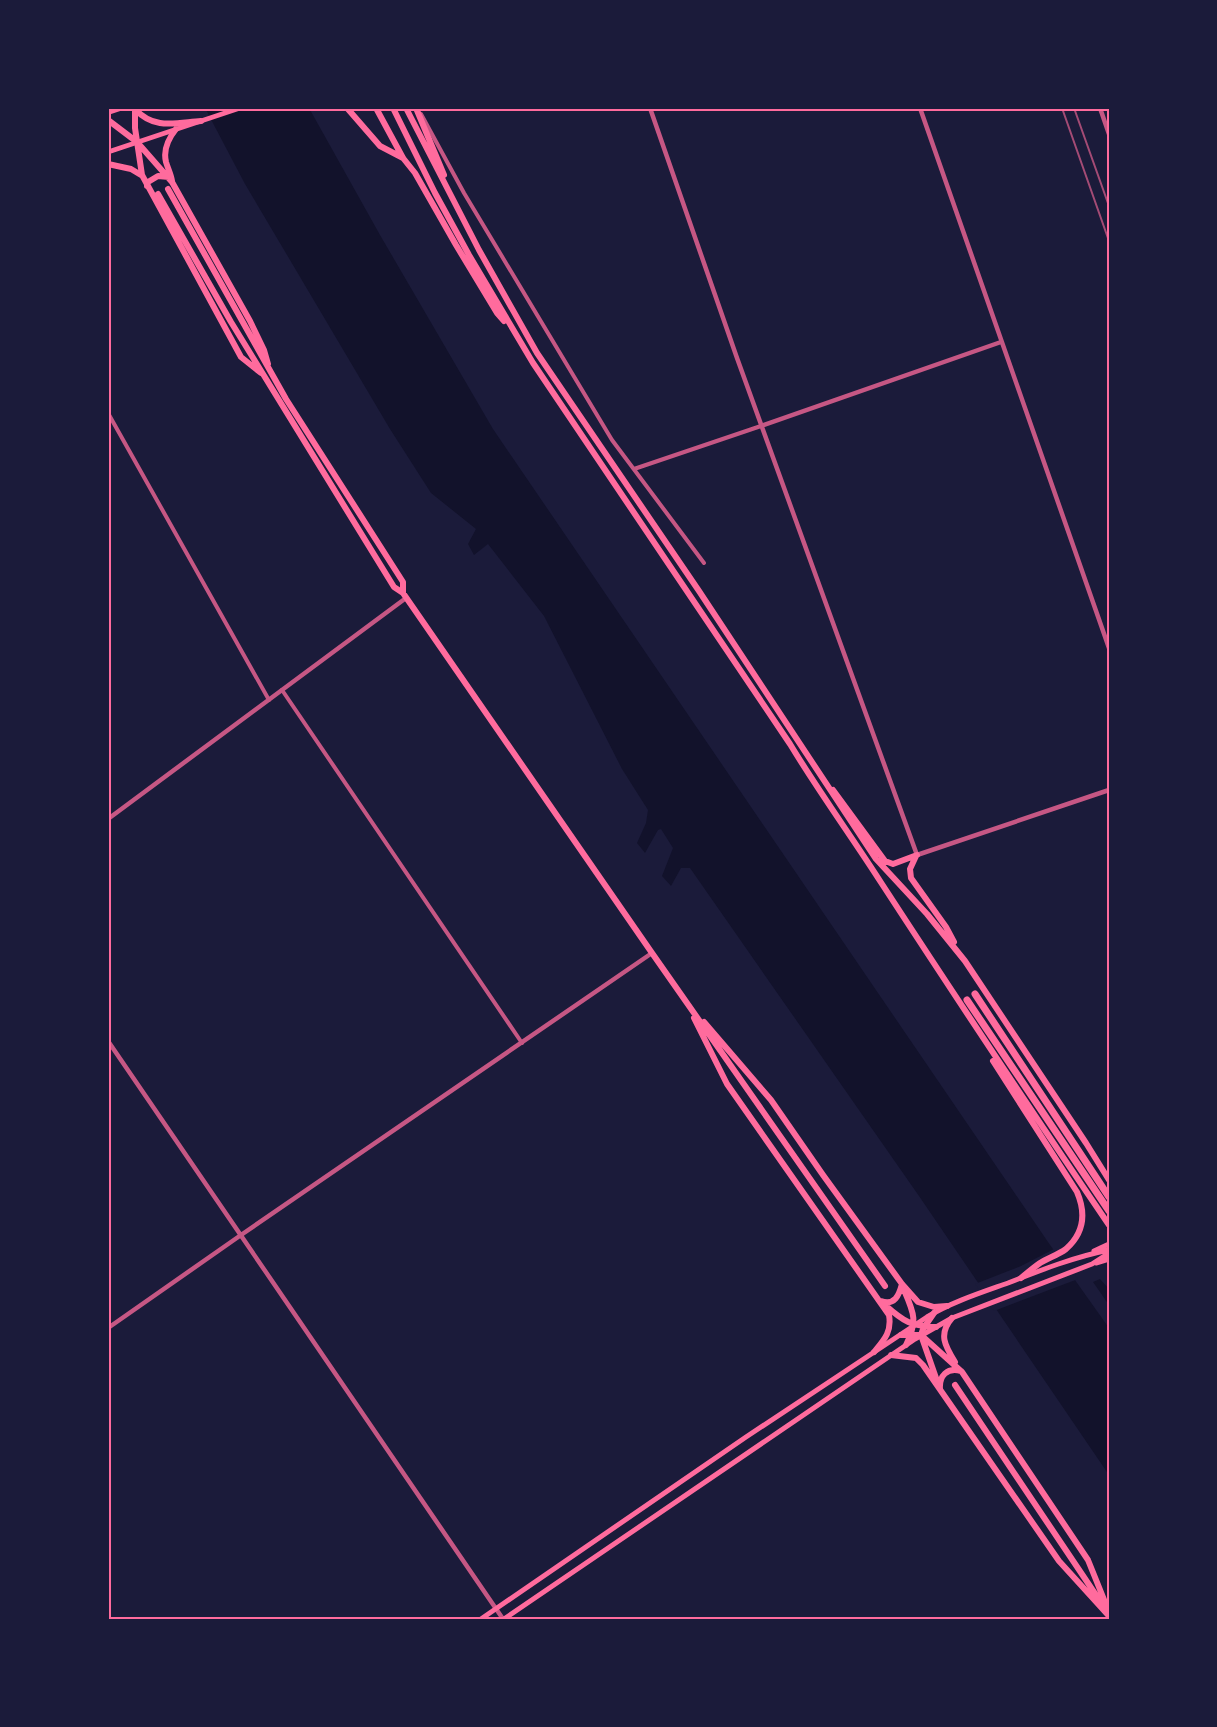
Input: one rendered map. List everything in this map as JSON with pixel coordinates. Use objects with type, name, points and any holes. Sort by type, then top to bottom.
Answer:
[{"type":"highway","points":[[975,994],[1109,1197]]},
{"type":"highway","points":[[967,1000],[1109,1211]]},
{"type":"main road","points":[[108,111],[120,108]]},
{"type":"main road","points":[[134,108],[152,122],[174,126]]},
{"type":"main road","points":[[134,108],[142,175],[147,186],[241,357],[267,374]]},
{"type":"main road","points":[[108,152],[174,126],[201,121],[240,108]]},
{"type":"main road","points":[[347,108],[381,146],[403,158]]},
{"type":"main road","points":[[376,108],[403,158],[415,173],[456,245],[498,313],[514,332]]},
{"type":"main road","points":[[393,108],[435,193],[533,363],[790,744],[1109,1225]]},
{"type":"main road","points":[[406,108],[495,280],[537,353],[876,859],[927,914],[965,961]]},
{"type":"main road","points":[[417,108],[459,212]]},
{"type":"main road","points":[[108,120],[137,142],[170,180],[250,321],[264,350],[267,374]]},
{"type":"main road","points":[[170,180],[171,174],[166,164],[166,150],[174,126]]},
{"type":"main road","points":[[108,164],[131,169],[142,175]]},
{"type":"main road","points":[[147,186],[148,182],[158,176],[170,180]]},
{"type":"main road","points":[[168,189],[267,374],[394,587],[405,596],[885,1286]]},
{"type":"main road","points":[[158,194],[231,322],[267,374]]},
{"type":"main road","points":[[820,774],[841,799],[885,861],[893,864],[916,855]]},
{"type":"main road","points":[[916,855],[910,869],[911,878],[1109,1180]]},
{"type":"main road","points":[[684,999],[771,1100],[902,1284],[918,1302],[947,1306]]},
{"type":"main road","points":[[684,999],[727,1084],[889,1316],[890,1328],[886,1339],[874,1352]]},
{"type":"main road","points":[[969,1017],[975,1031],[1082,1203],[1083,1222],[1077,1235],[1065,1250],[1042,1262],[1021,1278]]},
{"type":"main road","points":[[482,1619],[746,1437],[934,1313],[1109,1244]]},
{"type":"main road","points":[[1087,1254],[1109,1251]]},
{"type":"main road","points":[[1092,1264],[1109,1251]]},
{"type":"main road","points":[[504,1619],[921,1335],[952,1318],[1109,1259]]},
{"type":"main road","points":[[878,1299],[884,1302],[894,1301],[902,1284]]},
{"type":"main road","points":[[902,1284],[913,1311],[914,1325],[906,1345]]},
{"type":"main road","points":[[878,1299],[907,1323],[936,1327]]},
{"type":"main road","points":[[934,1313],[921,1335],[940,1390]]},
{"type":"main road","points":[[952,1318],[945,1332],[945,1343],[960,1370],[1088,1560],[1109,1614]]},
{"type":"main road","points":[[901,1335],[921,1335],[960,1370]]},
{"type":"main road","points":[[891,1354],[916,1358],[923,1365],[1059,1561],[1109,1614]]},
{"type":"main road","points":[[940,1390],[940,1379],[946,1373],[960,1370]]},
{"type":"main road","points":[[955,1385],[1109,1614]]},
{"type":"street","points":[[417,108],[464,193],[612,440],[704,563]]},
{"type":"street","points":[[650,108],[761,426],[916,855],[1109,790]]},
{"type":"street","points":[[920,108],[1109,648]]},
{"type":"street","points":[[1100,108],[1109,134]]},
{"type":"street","points":[[634,469],[1001,342]]},
{"type":"street","points":[[108,413],[269,700]]},
{"type":"street","points":[[108,819],[405,596]]},
{"type":"street","points":[[282,690],[522,1043]]},
{"type":"street","points":[[108,1328],[652,953]]},
{"type":"street","points":[[108,1041],[504,1619]]},
{"type":"shaded area","points":[[205,108],[309,108],[493,429],[1109,1328],[1109,1475],[919,1196],[690,868],[681,868],[671,886],[662,876],[673,848],[661,829],[658,830],[645,853],[637,843],[646,823],[648,810],[622,769],[544,616],[488,544],[474,555],[468,544],[476,529],[431,493],[390,429],[245,184]]},
{"type":"shaded area","points":[[1100,1279],[1109,1289],[1109,1305],[1093,1282]]},
{"type":"pier","points":[[1056,1248],[1078,1279],[994,1311],[975,1284],[1021,1266]]},
{"type":"railway","points":[[1062,108],[1109,241]]},
{"type":"railway","points":[[1074,108],[1109,206]]}]
